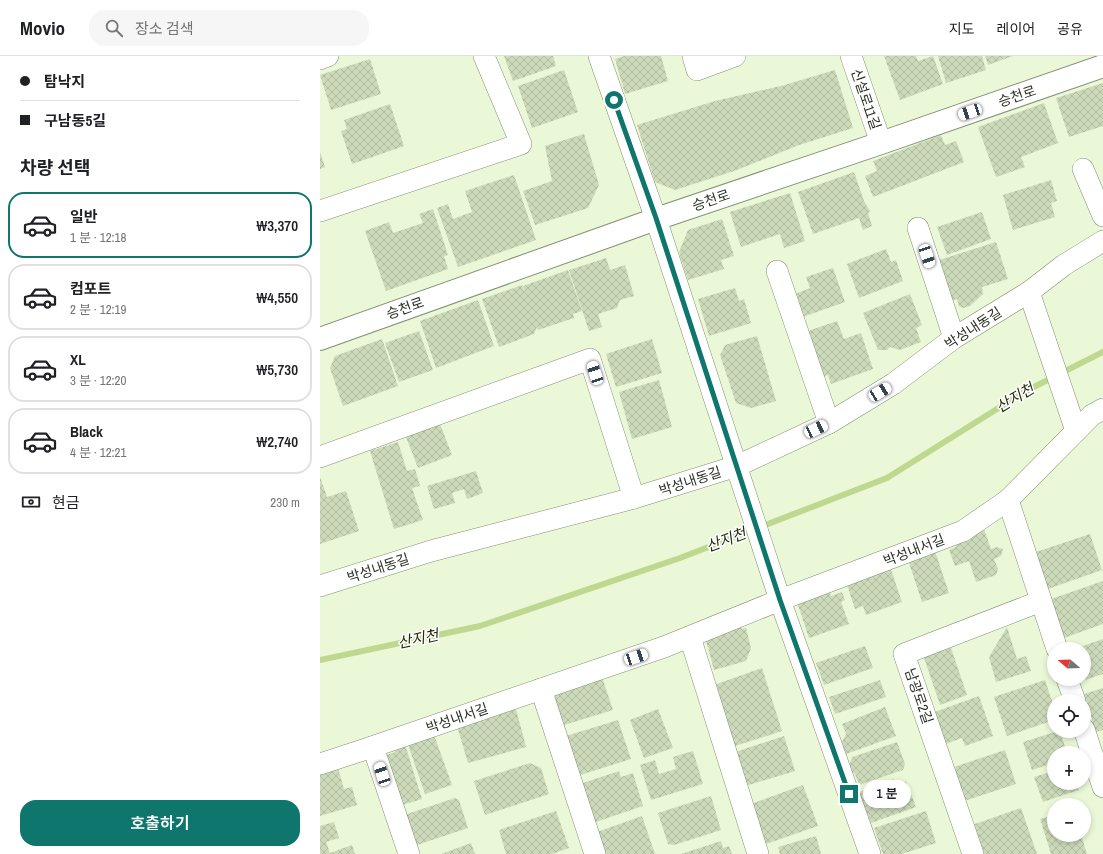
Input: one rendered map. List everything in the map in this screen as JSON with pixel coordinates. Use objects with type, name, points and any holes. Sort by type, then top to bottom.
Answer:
[{"type":"main road","name":"승천로","points":[[320,339],[656,218],[881,143],[1103,66]]},
{"type":"street","points":[[320,59],[328,56]]},
{"type":"street","points":[[320,211],[521,144],[484,56]]},
{"type":"street","points":[[599,56],[656,218],[780,600],[870,854]]},
{"type":"street","points":[[692,56],[697,70],[736,56]]},
{"type":"street","name":"신설로11길","points":[[851,56],[881,143]]},
{"type":"street","points":[[1082,169],[1103,216]]},
{"type":"street","points":[[918,228],[954,338]]},
{"type":"street","name":"박성내동길","points":[[320,586],[431,551],[634,498],[739,475],[893,384],[954,338],[1029,292],[1064,265],[1103,241]]},
{"type":"street","points":[[776,271],[829,423]]},
{"type":"street","points":[[1029,292],[1076,431]]},
{"type":"street","points":[[320,457],[590,359],[634,498]]},
{"type":"street","name":"박성내서길","points":[[320,764],[664,648],[780,600],[963,531],[1008,500],[1092,415],[1103,409]]},
{"type":"street","points":[[1008,500],[1055,642]]},
{"type":"street","name":"남광로2길","points":[[973,854],[904,654],[1041,601]]},
{"type":"street","points":[[690,637],[758,854]]},
{"type":"street","points":[[541,689],[595,854]]},
{"type":"street","points":[[1087,738],[1103,787]]},
{"type":"street","points":[[373,747],[409,854]]},
{"type":"building","points":[[504,56],[553,56],[556,66],[513,81]]},
{"type":"building","points":[[624,56],[661,56],[668,81],[625,94],[615,59]]},
{"type":"building","points":[[884,56],[916,56],[918,61],[933,56],[943,84],[900,100]]},
{"type":"building","points":[[938,56],[982,56],[986,70],[946,83]]},
{"type":"building","points":[[985,56],[1013,56],[988,65]]},
{"type":"building","points":[[370,59],[381,94],[331,110],[320,75]]},
{"type":"building","points":[[564,70],[578,112],[532,128],[518,86]]},
{"type":"building","points":[[835,70],[853,128],[799,145],[737,170],[675,190],[655,182],[637,125],[715,101],[781,86]]},
{"type":"building","points":[[1103,83],[1103,126],[1069,137],[1056,98]]},
{"type":"building","points":[[1044,103],[1058,143],[1021,157],[1025,167],[996,177],[978,127]]},
{"type":"building","points":[[390,104],[404,146],[352,164],[341,131],[347,129],[344,120]]},
{"type":"building","points":[[584,134],[599,185],[588,208],[535,225],[523,191],[552,181],[545,146]]},
{"type":"building","points":[[941,135],[945,145],[956,141],[964,162],[873,197],[865,176],[877,171],[873,161]]},
{"type":"building","points":[[320,152],[325,167],[320,169]]},
{"type":"building","points":[[854,172],[864,201],[870,211],[868,213],[872,226],[863,230],[859,218],[813,234],[798,192]]},
{"type":"building","points":[[514,175],[536,240],[458,267],[437,208],[448,204],[453,219],[472,212],[465,191]]},
{"type":"building","points":[[1051,180],[1057,201],[1051,203],[1055,217],[1013,230],[1003,195]]},
{"type":"building","points":[[790,193],[805,241],[784,248],[780,234],[741,247],[730,212]]},
{"type":"building","points":[[433,209],[448,255],[444,256],[448,269],[386,291],[365,231],[389,222],[393,233],[423,223],[419,214]]},
{"type":"building","points":[[982,212],[991,239],[947,255],[937,227]]},
{"type":"building","points":[[722,219],[734,256],[721,260],[724,269],[688,280],[679,252],[688,230]]},
{"type":"building","points":[[996,242],[1008,279],[982,287],[983,294],[970,306],[963,308],[959,306],[957,299],[948,302],[936,261]]},
{"type":"building","points":[[886,249],[891,262],[896,260],[903,281],[859,298],[847,264]]},
{"type":"building","points":[[606,258],[610,270],[625,265],[634,296],[620,300],[617,308],[598,314],[602,327],[589,331],[569,270]]},
{"type":"building","points":[[833,268],[845,302],[803,317],[795,294],[810,288],[806,277]]},
{"type":"building","points":[[568,270],[582,311],[573,314],[574,318],[538,330],[537,327],[534,334],[499,347],[482,299],[522,285],[525,294],[523,286]]},
{"type":"building","points":[[735,288],[739,301],[744,299],[751,323],[709,336],[698,299]]},
{"type":"building","points":[[910,294],[922,325],[916,328],[921,342],[900,350],[890,347],[887,350],[878,350],[863,313]]},
{"type":"building","points":[[478,300],[494,346],[436,368],[420,321]]},
{"type":"building","points":[[837,321],[844,339],[861,333],[873,369],[831,384],[828,375],[818,379],[802,333]]},
{"type":"building","points":[[419,331],[433,370],[399,382],[385,343]]},
{"type":"building","points":[[757,336],[776,401],[751,408],[736,403],[720,355],[725,345]]},
{"type":"building","points":[[382,339],[398,386],[343,406],[330,368],[335,356]]},
{"type":"building","points":[[652,339],[662,373],[616,387],[606,354]]},
{"type":"building","points":[[659,380],[672,427],[632,439],[619,392]]},
{"type":"building","points":[[440,424],[452,455],[418,468],[406,437]]},
{"type":"building","points":[[398,442],[407,471],[415,469],[420,486],[412,488],[423,520],[394,529],[370,451]]},
{"type":"building","points":[[476,471],[483,493],[467,499],[464,489],[452,493],[455,503],[434,509],[427,486]]},
{"type":"building","points":[[320,477],[327,497],[346,491],[359,531],[320,544]]},
{"type":"building","points":[[984,529],[991,549],[997,547],[1003,549],[1001,556],[994,559],[998,569],[996,575],[976,582],[969,561],[955,566],[949,550],[956,547],[953,540]]},
{"type":"building","points":[[1090,534],[1102,570],[1048,589],[1036,552]]},
{"type":"building","points":[[934,548],[949,593],[922,602],[907,557]]},
{"type":"building","points":[[889,564],[902,602],[866,615],[863,606],[855,609],[845,579]]},
{"type":"building","points":[[1103,581],[1103,624],[1064,638],[1051,599]]},
{"type":"building","points":[[828,586],[831,596],[842,592],[845,600],[841,602],[849,624],[809,638],[798,605],[802,594]]},
{"type":"building","points":[[739,619],[742,629],[746,628],[751,648],[746,661],[714,670],[704,633]]},
{"type":"building","points":[[1007,627],[1017,659],[1026,656],[1031,671],[996,682],[989,657]]},
{"type":"building","points":[[1103,639],[1103,674],[1091,678],[1091,643]]},
{"type":"building","points":[[949,642],[967,695],[940,705],[922,652]]},
{"type":"building","points":[[865,646],[873,668],[824,685],[816,663]]},
{"type":"building","points":[[762,668],[782,731],[732,747],[711,686]]},
{"type":"building","points":[[602,677],[613,710],[561,726],[553,700],[556,690]]},
{"type":"building","points":[[880,680],[886,697],[835,714],[829,697]]},
{"type":"building","points":[[1045,680],[1050,694],[1047,694],[1047,722],[1007,736],[994,697]]},
{"type":"building","points":[[1103,688],[1103,730],[1096,732],[1091,716],[1091,694],[1084,694]]},
{"type":"building","points":[[979,696],[993,736],[965,746],[962,738],[943,745],[932,713]]},
{"type":"building","points":[[885,707],[896,736],[846,754],[842,742],[846,734],[842,724]]},
{"type":"building","points":[[516,709],[526,747],[468,763],[456,723]]},
{"type":"building","points":[[658,709],[673,748],[644,758],[630,720]]},
{"type":"building","points":[[618,720],[631,759],[577,776],[566,736]]},
{"type":"building","points":[[433,732],[452,785],[425,794],[407,742]]},
{"type":"building","points":[[1047,734],[1047,738],[1062,738],[1065,746],[1047,746],[1047,765],[1032,770],[1023,742]]},
{"type":"building","points":[[784,736],[795,771],[742,787],[732,753]]},
{"type":"building","points":[[404,741],[422,799],[396,807],[380,757],[395,752],[392,745]]},
{"type":"building","points":[[897,742],[905,764],[903,770],[859,785],[855,774],[848,769],[852,757]]},
{"type":"building","points":[[1005,750],[1016,784],[961,802],[951,768]]},
{"type":"building","points":[[693,751],[703,784],[651,800],[640,765],[655,760],[659,774],[676,769],[673,757]]},
{"type":"building","points":[[530,763],[541,768],[549,794],[485,815],[474,781]]},
{"type":"building","points":[[338,768],[344,789],[352,787],[357,805],[320,816],[320,773]]},
{"type":"building","points":[[619,771],[621,777],[633,773],[643,806],[593,823],[580,784]]},
{"type":"building","points":[[1047,773],[1047,790],[1079,790],[1055,798],[1047,798],[1047,801],[1043,802],[1034,777]]},
{"type":"building","points":[[894,779],[896,785],[906,781],[916,807],[871,823],[859,792]]},
{"type":"building","points":[[803,785],[818,826],[766,844],[751,804]]},
{"type":"building","points":[[711,796],[721,830],[674,845],[668,844],[658,813]]},
{"type":"building","points":[[455,798],[459,800],[468,828],[411,847],[401,816]]},
{"type":"building","points":[[1021,808],[1037,854],[982,854],[972,825]]},
{"type":"building","points":[[556,811],[569,848],[552,854],[506,854],[499,830]]},
{"type":"building","points":[[926,811],[936,843],[902,854],[883,854],[874,828]]},
{"type":"building","points":[[642,816],[655,854],[605,854],[597,832]]},
{"type":"building","points":[[1047,817],[1047,841],[1040,819]]},
{"type":"building","points":[[334,822],[339,838],[326,842],[330,853],[352,845],[355,854],[320,854],[320,826]]},
{"type":"building","points":[[816,836],[821,854],[780,854],[778,847]]},
{"type":"building","points":[[721,841],[723,848],[729,846],[732,854],[681,854]]},
{"type":"building","points":[[1047,842],[1083,842],[1087,854],[1051,854]]},
{"type":"building","points":[[471,843],[475,854],[441,854]]},
{"type":"waterway","name":"산지천","points":[[320,660],[480,626],[680,558],[887,478],[1024,392],[1103,352]]},
{"type":"route","points":[[614,100],[656,218],[780,600],[849,794]]}]
